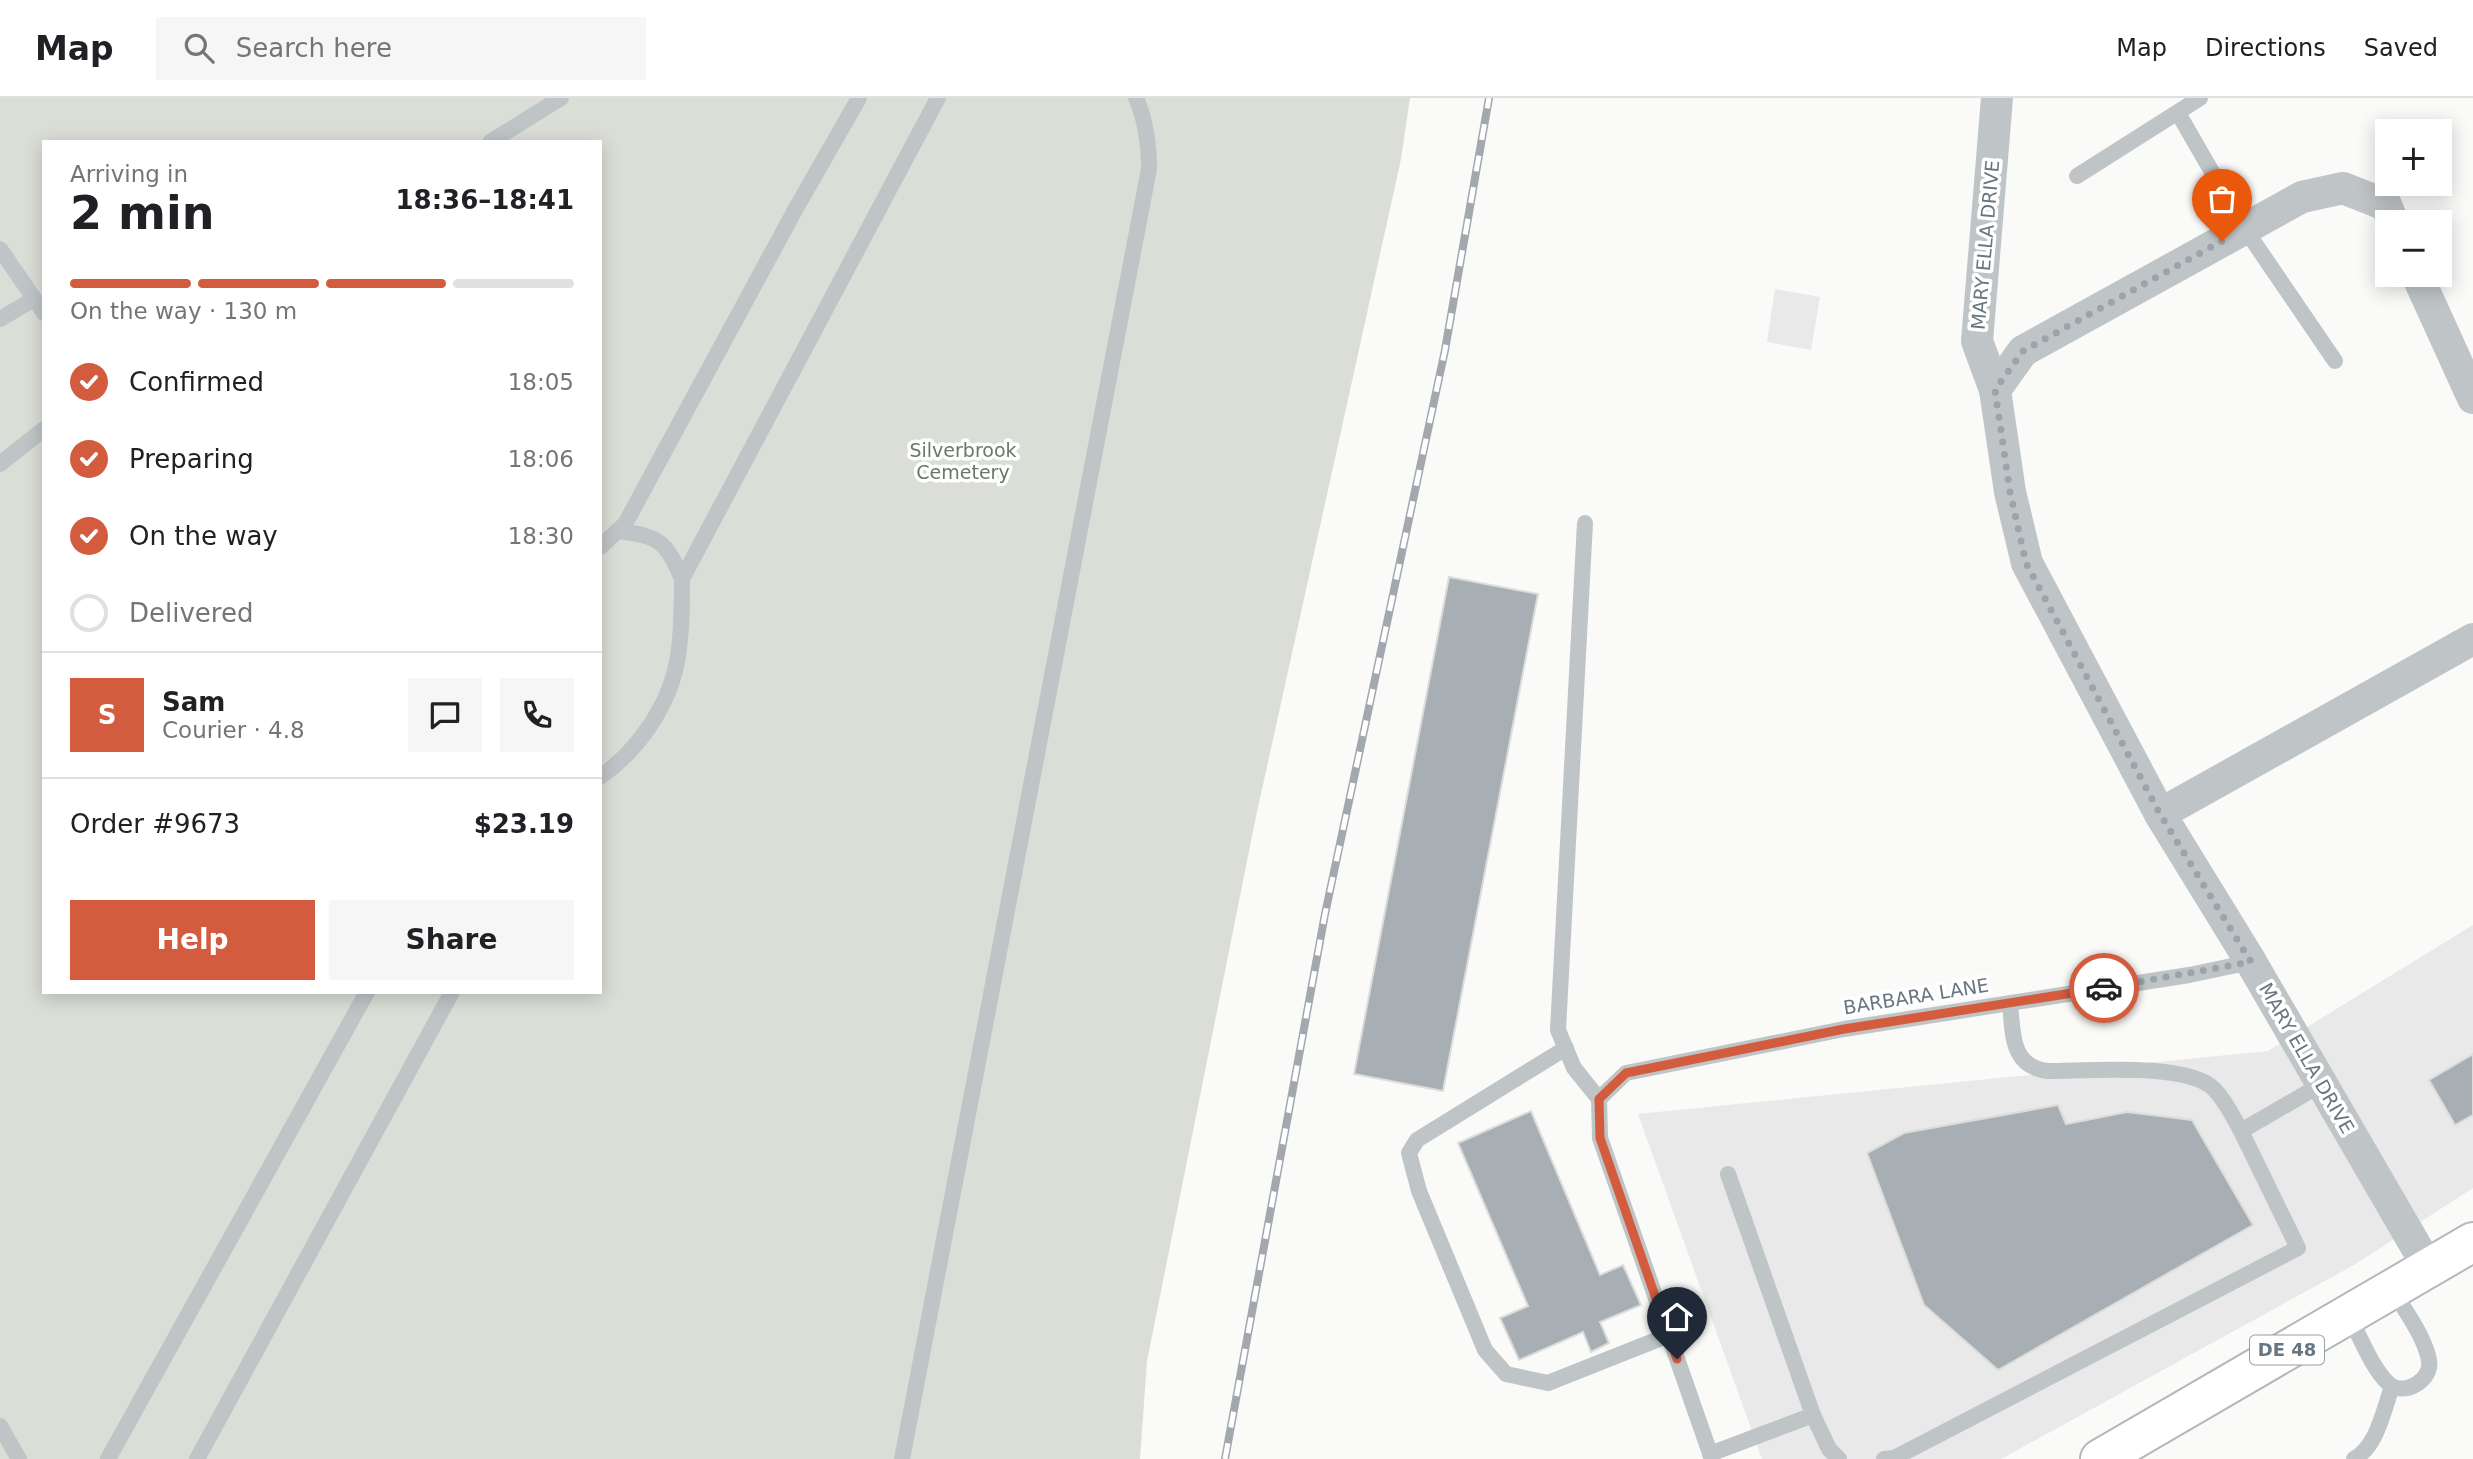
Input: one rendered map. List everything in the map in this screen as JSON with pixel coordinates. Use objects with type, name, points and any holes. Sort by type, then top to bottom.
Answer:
[{"type":"main road","name":"DE 48","points":[[2101,1459],[2473,1242]]},
{"type":"street","name":"MARY ELLA DRIVE","points":[[1997,98],[1977,341],[1995,390],[2010,492],[2026,563],[2160,814],[2251,962],[2428,1267]]},
{"type":"street","points":[[1995,390],[2023,351],[2302,197],[2343,188],[2386,205],[2388,210]]},
{"type":"street","points":[[2422,287],[2473,398]]},
{"type":"street","points":[[2160,814],[2473,639]]},
{"type":"lane","points":[[493,140],[561,98]]},
{"type":"lane","points":[[602,545],[625,524],[795,210],[859,98]]},
{"type":"lane","points":[[682,579],[937,98]]},
{"type":"lane","points":[[902,1459],[1147,182],[1149,145],[1136,98]]},
{"type":"lane","points":[[2077,176],[2200,98]]},
{"type":"lane","points":[[2178,113],[2245,229],[2335,361]]},
{"type":"lane","points":[[0,249],[42,310]]},
{"type":"lane","points":[[0,318],[34,299]]},
{"type":"lane","points":[[0,464],[42,431]]},
{"type":"lane","points":[[1585,523],[1558,1030],[1574,1068],[1599,1099],[1600,1138],[1711,1456],[1813,1415]]},
{"type":"lane","points":[[602,776],[614,768],[642,738],[666,695],[678,658],[682,615],[682,579],[672,556],[662,544],[646,534],[618,531]]},
{"type":"lane","name":"BARBARA LANE","points":[[1599,1099],[1626,1073],[1844,1029],[2189,975],[2251,962]]},
{"type":"lane","points":[[108,1459],[366,994]]},
{"type":"lane","points":[[197,1459],[451,994]]},
{"type":"lane","points":[[1884,1459],[1894,1458],[2298,1248],[2241,1131],[2223,1099],[2213,1088],[2199,1079],[2153,1070],[2037,1070],[2020,1056],[2014,1043],[2010,1003]]},
{"type":"lane","points":[[1566,1048],[1417,1140],[1409,1153],[1419,1191],[1485,1350],[1506,1374],[1548,1383],[1669,1335]]},
{"type":"lane","points":[[2241,1131],[2322,1084]]},
{"type":"lane","points":[[1728,1174],[1813,1415],[1829,1449],[1839,1459]]},
{"type":"lane","points":[[2348,1314],[2382,1377],[2392,1387],[2404,1388],[2423,1380],[2429,1373],[2429,1361],[2422,1342],[2392,1288]]},
{"type":"lane","points":[[2354,1459],[2375,1435],[2392,1387]]},
{"type":"lane","points":[[0,1426],[19,1459]]},
{"type":"shaded area","points":[[1775,289],[1820,297],[1811,350],[1767,342]]},
{"type":"shaded area","points":[[2473,925],[2473,1188],[2354,1265],[2001,1459],[1762,1459],[1638,1114],[2268,1051]]},
{"type":"green space","name":"Silverbrook Cemetery","points":[[0,98],[1410,98],[1401,159],[1255,821],[1147,1361],[1140,1459],[0,1459]]},
{"type":"building","points":[[1449,577],[1538,594],[1443,1091],[1354,1074]]},
{"type":"building","points":[[2473,1054],[2473,1115],[2455,1125],[2429,1080]]},
{"type":"building","points":[[2058,1105],[2066,1124],[2127,1112],[2192,1120],[2253,1225],[1998,1370],[1924,1305],[1867,1153],[1904,1133]]},
{"type":"building","points":[[1531,1111],[1600,1275],[1623,1265],[1641,1305],[1600,1322],[1609,1343],[1591,1352],[1583,1332],[1519,1360],[1500,1318],[1528,1306],[1458,1143]]},
{"type":"railway","points":[[1225,1459],[1325,914],[1445,350],[1489,98]]},
{"type":"way so far","points":[[2104,988],[2251,962],[2160,814],[2026,563],[2010,492],[1995,390],[2023,351],[2222,241]]},
{"type":"route","points":[[1677,1359],[1600,1138],[1599,1099],[1626,1073],[1844,1029],[2104,988]]}]
